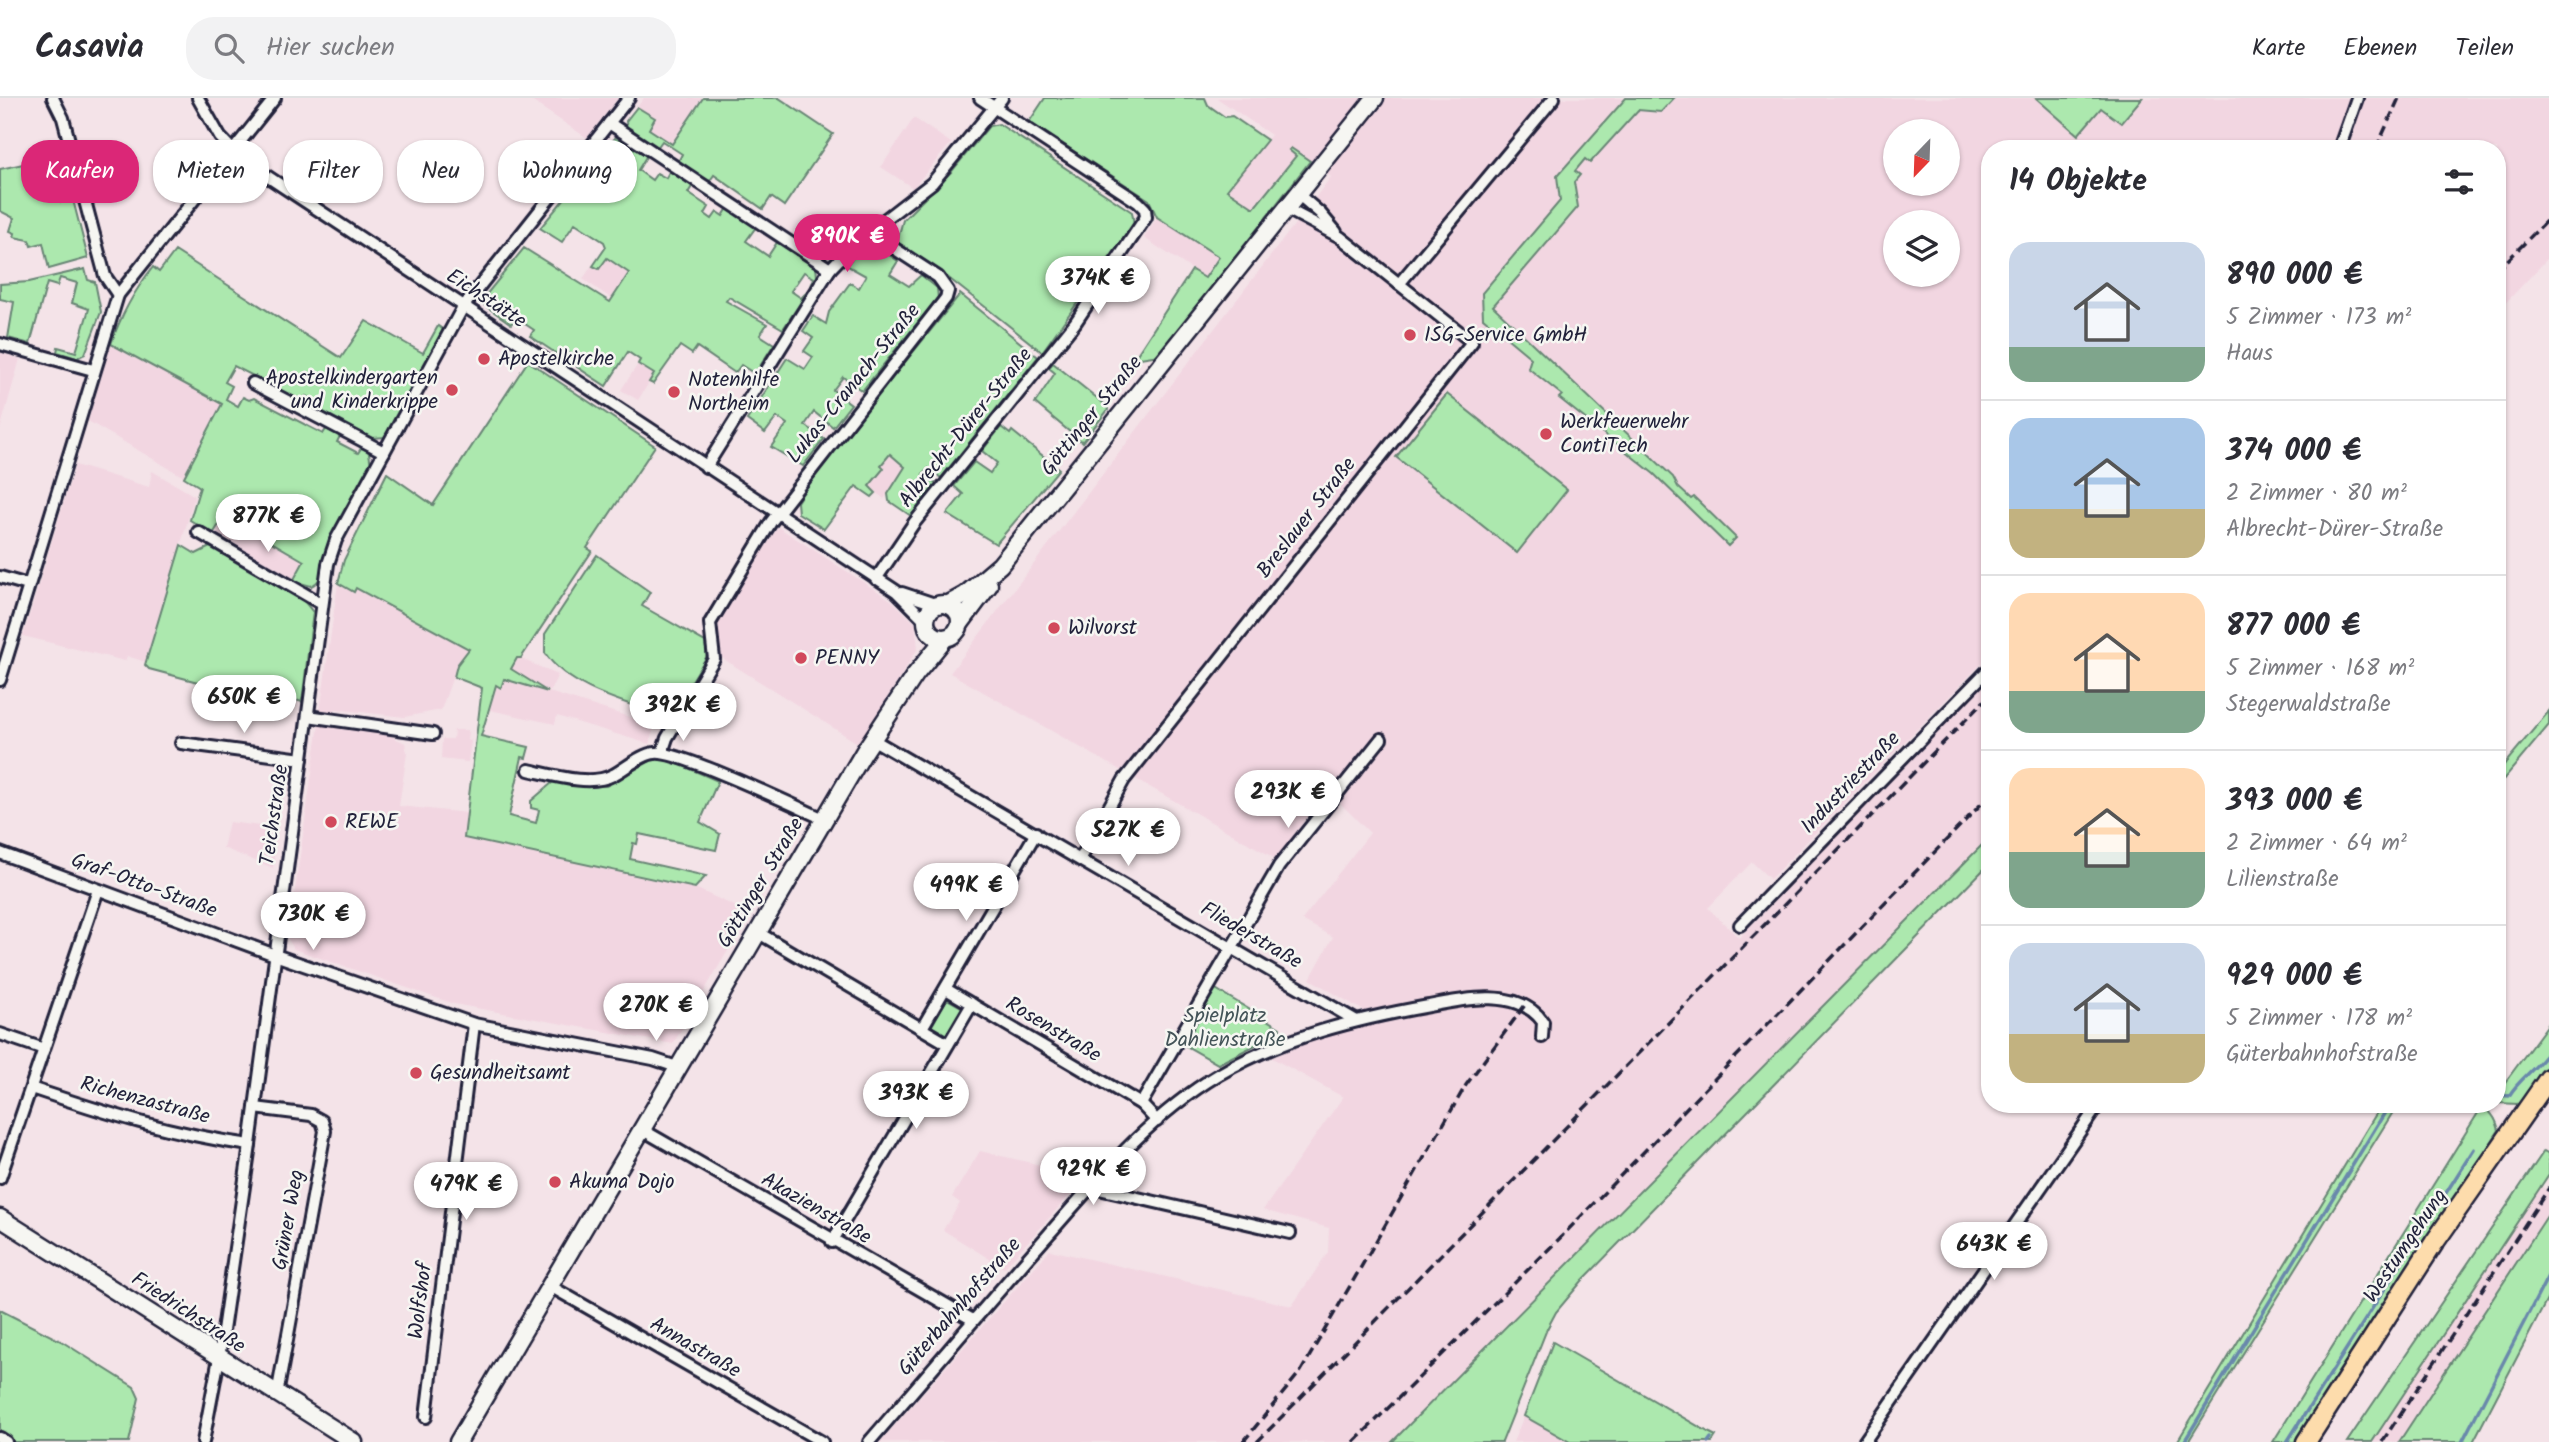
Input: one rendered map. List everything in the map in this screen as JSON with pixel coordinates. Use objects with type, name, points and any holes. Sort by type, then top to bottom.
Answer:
[{"type":"main road","name":"Göttinger Straße","points":[[934,630],[956,632],[1000,565],[1375,98]]},
{"type":"main road","name":"Göttinger Straße","points":[[458,1442],[824,819],[915,675],[934,630],[929,613],[965,595],[1000,565]]},
{"type":"main road","points":[[943,605],[957,612],[960,624]]},
{"type":"main road","name":"Westumgehung","points":[[2306,1442],[2434,1244],[2549,1078]]},
{"type":"main road","name":"Friedrichstraße","points":[[0,1218],[354,1442]]},
{"type":"main road","points":[[447,1442],[472,1418]]},
{"type":"street","points":[[53,98],[67,131],[105,276],[118,295]]},
{"type":"street","points":[[198,98],[223,140]]},
{"type":"street","points":[[242,140],[275,98]]},
{"type":"street","name":"Teichstraße","points":[[203,1442],[219,1358],[250,1144],[328,564],[336,540],[463,307],[629,98]]},
{"type":"street","points":[[980,98],[994,107]]},
{"type":"street","points":[[705,467],[830,269],[847,250],[932,183],[1002,98]]},
{"type":"street","points":[[1399,284],[1554,98]]},
{"type":"street","points":[[2342,140],[2357,98]]},
{"type":"street","name":"Albrecht-Dürer-Straße","points":[[876,579],[914,523],[1074,323],[1146,217],[1145,209],[1138,202],[994,107]]},
{"type":"street","points":[[609,123],[830,269]]},
{"type":"street","name":"Eichstätte","points":[[269,176],[896,592],[934,630]]},
{"type":"street","name":"Breslauer Straße","points":[[1299,195],[1320,213],[1340,237]]},
{"type":"street","points":[[0,680],[118,295],[192,203]]},
{"type":"street","name":"Breslauer Straße","points":[[1081,859],[1124,780],[1472,342],[1340,237],[1287,209]]},
{"type":"street","name":"Lukas-Cranach-Straße","points":[[778,513],[946,298],[948,291],[939,277],[869,232]]},
{"type":"street","points":[[0,344],[93,370]]},
{"type":"street","points":[[253,383],[384,452]]},
{"type":"street","points":[[663,753],[667,738],[714,660],[709,627],[712,618],[778,513]]},
{"type":"street","points":[[198,532],[322,604]]},
{"type":"street","points":[[0,577],[28,585]]},
{"type":"street","name":"Eichstätte","points":[[896,592],[943,605]]},
{"type":"street","name":"Industriestraße","points":[[1740,925],[1981,677]]},
{"type":"street","points":[[308,716],[433,734]]},
{"type":"street","name":"Fliederstraße","points":[[873,739],[1355,1020]]},
{"type":"street","points":[[1142,1104],[1279,866],[1381,739]]},
{"type":"street","points":[[181,743],[302,759]]},
{"type":"street","points":[[528,770],[600,779],[612,776],[650,754],[663,753],[824,819]]},
{"type":"street","points":[[922,1028],[1036,833]]},
{"type":"street","name":"Graf-Otto-Straße","points":[[0,853],[275,955],[474,1024],[643,1056],[677,1068]]},
{"type":"street","points":[[0,1178],[98,890]]},
{"type":"street","points":[[757,932],[948,1044]]},
{"type":"street","name":"Rosenstraße","points":[[946,989],[1142,1104],[1157,1121]]},
{"type":"street","name":"Güterbahnhofstraße","points":[[869,1442],[1090,1186],[1157,1121],[1221,1073],[1285,1044],[1355,1020],[1489,997],[1534,1013],[1543,1022],[1542,1037]]},
{"type":"street","points":[[832,1242],[972,1004]]},
{"type":"street","name":"Wolfshof","points":[[426,1417],[474,1024]]},
{"type":"street","points":[[0,1034],[44,1049]]},
{"type":"street","name":"Richenzastraße","points":[[31,1088],[121,1118],[187,1136],[250,1144]]},
{"type":"street","name":"Grüner Weg","points":[[255,1108],[311,1115],[323,1121],[325,1131],[277,1395]]},
{"type":"street","points":[[1864,1442],[2093,1113]]},
{"type":"street","name":"Akazienstraße","points":[[641,1129],[832,1242],[973,1320]]},
{"type":"street","points":[[1090,1186],[1290,1233]]},
{"type":"street","name":"Annastraße","points":[[550,1286],[822,1442]]},
{"type":"street","points":[[0,1438],[6,1442]]},
{"type":"shaded area","points":[[527,98],[618,98],[587,138]]},
{"type":"shaded area","points":[[644,98],[703,98],[672,144],[649,129],[637,107]]},
{"type":"shaded area","points":[[1217,98],[2350,98],[2334,140],[1981,140],[1981,664],[1770,879],[1752,862],[1708,908],[1739,938],[1981,686],[1981,846],[1392,1442],[880,1442],[1050,1250],[1292,1306],[1328,1252],[1329,1228],[1263,1210],[1343,1097],[1272,1058],[1369,1014],[1310,979],[1333,937],[1302,920],[1370,833],[1327,790],[1276,859],[950,673],[1331,177],[1290,148],[1296,156],[1254,209],[1227,190],[1271,135]],"holes":[[[1447,394],[1567,490],[1516,553]]]},
{"type":"shaded area","points":[[2362,98],[2549,98],[2549,257],[2506,302],[2506,140],[2347,140]]},
{"type":"shaded area","points":[[914,118],[951,143],[913,188],[881,167]]},
{"type":"shaded area","points":[[1157,217],[1219,257],[1205,278],[1144,238]]},
{"type":"shaded area","points":[[606,258],[629,273],[612,299],[583,279],[592,265],[599,269]]},
{"type":"shaded area","points":[[111,344],[223,404],[184,477],[88,421]]},
{"type":"shaded area","points":[[0,352],[20,359],[0,430]]},
{"type":"shaded area","points":[[638,364],[654,375],[638,400],[621,390]]},
{"type":"shaded area","points":[[890,454],[906,466],[899,481],[884,499],[869,486],[884,469],[880,465]]},
{"type":"shaded area","points":[[75,465],[149,487],[152,471],[195,496],[146,662],[127,656],[125,661],[23,636]]},
{"type":"shaded area","points":[[225,514],[304,562],[293,581],[213,534]]},
{"type":"shaded area","points":[[778,527],[891,600],[915,623],[918,648],[859,744],[722,658],[716,622]]},
{"type":"shaded area","points":[[338,583],[354,592],[356,588],[470,649],[457,665],[441,710],[404,717],[335,709],[334,714],[320,712]]},
{"type":"shaded area","points":[[517,657],[558,675],[549,692],[655,725],[649,744],[557,716],[555,724],[490,710],[496,685],[501,688],[504,679],[545,690],[510,669]]},
{"type":"shaded area","points":[[319,724],[388,735],[405,743],[407,753],[399,806],[467,813],[464,838],[695,888],[750,913],[673,1044],[454,1004],[294,949],[288,939]]},
{"type":"shaded area","points":[[454,730],[468,730],[467,740],[471,741],[468,762],[441,759],[442,739],[453,739]]},
{"type":"shaded area","points":[[229,822],[277,828],[273,868],[223,848]]},
{"type":"shaded area","points":[[980,1151],[1087,1176],[1004,1268],[943,1230],[960,1203],[952,1197]]},
{"type":"shaded area","points":[[2541,1186],[2549,1192],[2549,1213],[2512,1271],[2399,1442],[2372,1442]]},
{"type":"shaded area","points":[[1524,1416],[1570,1442],[1513,1442]]},
{"type":"green space","points":[[703,98],[779,98],[833,134],[784,206],[771,197],[763,209],[714,175],[709,182],[678,162],[682,154],[662,141],[657,148],[627,129],[626,121],[637,107],[655,118],[649,129],[672,144]]},
{"type":"green space","points":[[1045,98],[1205,98],[1208,105],[1225,117],[1232,116],[1267,140],[1227,190],[1254,208],[1296,156],[1289,150],[1291,148],[1310,161],[1159,355],[1134,359],[1192,270],[1205,278],[1219,257],[1157,217],[1149,200],[1029,122]]},
{"type":"green space","points":[[1626,98],[1674,98],[1661,112],[1638,110],[1590,163],[1585,159],[1575,171],[1580,175],[1574,182],[1578,207],[1493,306],[1673,477],[1678,487],[1691,499],[1694,497],[1736,538],[1728,546],[1654,474],[1559,398],[1562,395],[1528,368],[1531,358],[1483,318],[1482,293],[1560,201],[1557,176]]},
{"type":"green space","points":[[2036,98],[2142,98],[2121,123],[2101,108],[2078,135]]},
{"type":"green space","points":[[999,124],[1132,212],[1134,224],[1042,352],[936,268],[897,242],[903,220],[952,171],[989,126]]},
{"type":"green space","points":[[637,148],[647,155],[638,170],[652,180],[657,173],[666,178],[670,170],[693,185],[688,193],[709,207],[705,214],[712,219],[717,212],[723,216],[728,208],[756,227],[746,241],[768,256],[778,241],[816,266],[817,277],[811,286],[814,278],[804,272],[791,291],[801,298],[808,291],[783,329],[729,297],[726,301],[767,324],[760,335],[774,344],[755,374],[741,365],[735,373],[697,347],[692,354],[680,346],[653,384],[649,382],[654,374],[638,364],[640,360],[628,352],[606,386],[577,367],[580,360],[568,352],[563,358],[530,336],[534,330],[516,318],[511,324],[483,304],[485,296],[524,248],[610,302],[629,273],[607,258],[599,269],[593,266],[606,247],[604,242],[575,223],[562,242],[540,228],[561,203],[637,203]]},
{"type":"green space","points":[[21,164],[21,203],[74,203],[88,258],[49,269],[43,243],[31,246],[29,240],[14,237],[15,233],[10,231],[14,218],[0,211],[0,169]]},
{"type":"green space","points":[[875,245],[898,261],[890,274],[909,286],[921,275],[937,288],[938,298],[862,391],[843,377],[833,390],[851,404],[833,427],[814,412],[805,425],[824,439],[803,466],[771,447],[787,424],[777,417],[765,433],[747,420],[787,358],[805,369],[813,357],[804,351],[813,338],[803,331],[813,316],[826,324],[829,312],[850,283],[859,288],[866,276],[846,265],[861,248]]},
{"type":"green space","points":[[175,251],[341,358],[366,321],[423,353],[438,326],[444,330],[386,437],[372,438],[314,407],[316,402],[306,396],[302,401],[234,366],[225,382],[232,386],[226,399],[238,406],[243,397],[249,400],[254,398],[323,434],[328,426],[341,434],[337,442],[358,453],[363,445],[369,453],[371,465],[333,535],[320,578],[311,586],[293,581],[304,561],[225,515],[213,534],[190,520],[200,487],[184,477],[222,404],[111,344],[140,285],[153,267],[159,272]]},
{"type":"green space","points":[[85,269],[88,280],[95,282],[101,312],[85,354],[77,358],[57,352],[58,347],[76,352],[89,309],[72,303],[77,283],[60,278],[57,286],[47,283],[30,344],[8,338],[14,302],[0,299],[0,284],[29,282]]},
{"type":"green space","points":[[960,294],[1038,357],[941,478],[929,468],[923,474],[936,484],[911,516],[889,501],[888,494],[905,467],[890,454],[881,465],[884,468],[869,486],[876,493],[872,497],[856,486],[824,529],[798,513],[797,502],[816,472]]},
{"type":"green space","points":[[528,361],[655,446],[587,548],[592,551],[511,669],[548,692],[504,679],[501,688],[496,685],[481,736],[529,747],[526,758],[522,757],[509,816],[536,823],[539,810],[531,808],[531,801],[553,782],[606,786],[656,758],[672,761],[718,781],[700,822],[720,834],[716,850],[639,834],[637,844],[633,843],[630,859],[706,876],[695,888],[464,838],[482,688],[454,677],[457,665],[469,649],[356,588],[354,592],[338,583],[344,560],[387,473],[433,505]]},
{"type":"green space","points":[[1053,363],[1107,406],[1108,410],[1082,442],[1035,403],[1055,373],[1049,368]]},
{"type":"green space","points":[[1447,394],[1567,490],[1517,553],[1396,457]]},
{"type":"green space","points":[[1001,427],[1010,434],[1012,431],[1059,469],[996,544],[947,514],[963,494],[954,486],[974,462],[990,473],[997,463],[982,451]]},
{"type":"green space","points":[[181,545],[196,554],[212,546],[304,601],[313,612],[302,702],[246,685],[243,694],[149,669],[145,665]]},
{"type":"green space","points":[[597,555],[650,592],[642,606],[705,642],[707,656],[673,712],[662,715],[582,685],[555,665],[545,653],[545,634]]},
{"type":"green space","points":[[2549,711],[2549,725],[2506,776],[2506,762]]},
{"type":"green space","points":[[1981,846],[1981,872],[1582,1281],[1556,1312],[1502,1442],[1392,1442]]},
{"type":"green space","name":"Spielplatz Dahlienstraße","points":[[1214,988],[1280,1028],[1279,1033],[1218,1064],[1183,1044]]},
{"type":"green space","points":[[947,999],[963,1008],[946,1036],[931,1027]]},
{"type":"green space","points":[[2549,1023],[2549,1064],[2518,1104],[2506,1103],[2506,1081]]},
{"type":"green space","points":[[2377,1113],[2392,1113],[2188,1442],[2177,1442]]},
{"type":"green space","points":[[2478,1113],[2490,1113],[2499,1130],[2298,1442],[2273,1442]]},
{"type":"green space","points":[[2544,1151],[2549,1154],[2549,1174],[2372,1442],[2347,1442]]},
{"type":"green space","points":[[2549,1213],[2549,1296],[2473,1442],[2399,1442]]},
{"type":"green space","points":[[0,1310],[61,1341],[134,1387],[139,1398],[129,1442],[14,1442],[0,1431]]},
{"type":"green space","points":[[1553,1342],[1716,1436],[1712,1442],[1570,1442],[1524,1416]]},
{"type":"waterway","points":[[2506,1096],[2509,1096],[2549,1051]]},
{"type":"waterway","points":[[2184,1442],[2385,1113]]},
{"type":"waterway","points":[[2287,1442],[2474,1149]]},
{"type":"waterway","points":[[2462,1442],[2549,1274]]},
{"type":"waterway","points":[[1708,1442],[1711,1438]]},
{"type":"railway","points":[[2380,140],[2399,98]]},
{"type":"railway","points":[[2506,262],[2549,218]]},
{"type":"railway","points":[[1257,1442],[1981,704]]},
{"type":"railway","points":[[1354,1442],[1564,1234],[1981,804]]},
{"type":"railway","points":[[1243,1442],[1301,1371],[1466,1085],[1525,1005]]},
{"type":"railway","points":[[2382,1442],[2549,1188]]},
{"type":"place","name":"ISG-Service GmbH","points":[[1410,335]]},
{"type":"place","name":"Apostelkirche","points":[[484,359]]},
{"type":"place","name":"Apostelkindergarten und Kinderkrippe","points":[[452,390]]},
{"type":"place","name":"Notenhilfe Northeim","points":[[674,392]]},
{"type":"place","name":"Werkfeuerwehr ContiTech","points":[[1546,434]]},
{"type":"place","name":"Wilvorst","points":[[1054,628]]},
{"type":"place","name":"PENNY","points":[[801,658]]},
{"type":"place","name":"REWE","points":[[331,822]]},
{"type":"place","name":"Gesundheitsamt","points":[[416,1073]]},
{"type":"place","name":"Akuma Dojo","points":[[555,1182]]}]
